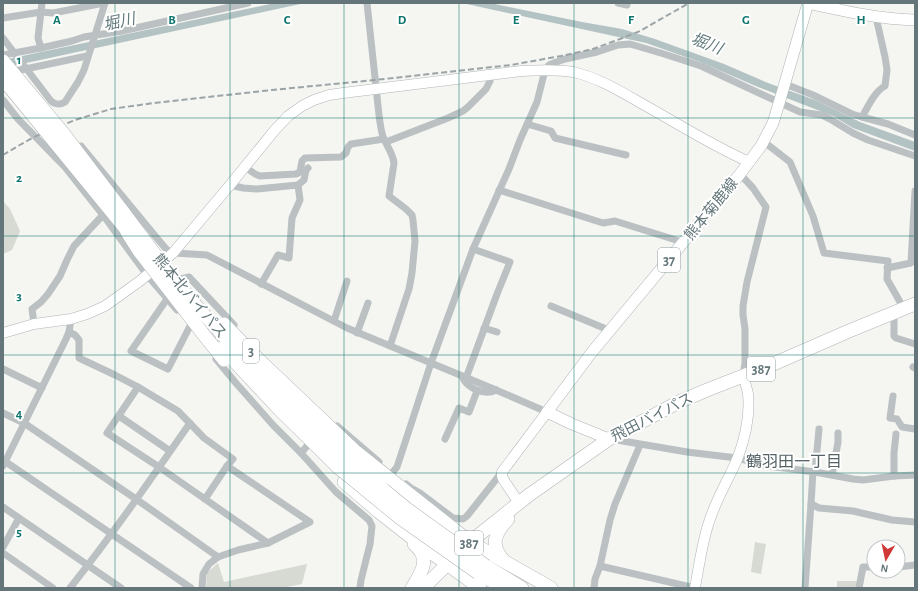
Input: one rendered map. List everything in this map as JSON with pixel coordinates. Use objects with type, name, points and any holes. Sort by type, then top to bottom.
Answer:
[{"type":"highway","name":"熊本北バイパス","points":[[3,61],[63,133],[192,301],[238,352],[346,459],[504,588]]},
{"type":"highway","name":"熊本北バイパス","points":[[3,79],[197,319],[232,359],[317,448],[400,518],[482,569],[522,588]]},
{"type":"highway","name":"3","points":[[124,213],[138,226],[213,313],[258,359],[354,450],[390,476],[470,542]]},
{"type":"highway","name":"3","points":[[126,230],[143,256],[204,335],[250,391],[289,432],[379,512],[447,564]]},
{"type":"highway","name":"飛田バイパス","points":[[423,588],[470,542],[519,503],[609,439],[686,399],[904,309]]},
{"type":"highway","points":[[506,563],[497,553],[495,540],[496,534],[498,529],[513,514],[519,503]]},
{"type":"highway","points":[[379,512],[417,547],[422,554],[424,562],[423,570],[412,588]]},
{"type":"highway","points":[[470,542],[551,588]]},
{"type":"highway","points":[[447,564],[480,588]]},
{"type":"main road","points":[[808,3],[876,17],[915,20]]},
{"type":"main road","name":"熊本菊鹿線","points":[[547,412],[592,352],[740,174],[761,146],[773,123],[780,102],[808,3]]},
{"type":"main road","points":[[562,392],[560,405],[562,412],[572,424]]},
{"type":"main road","points":[[547,412],[609,439]]},
{"type":"street","points":[[41,48],[38,38],[42,3]]},
{"type":"street","points":[[3,18],[41,12],[53,13],[104,3],[84,70],[78,82],[65,102],[62,104],[58,105],[51,101],[3,38]]},
{"type":"street","points":[[3,55],[16,54],[248,3]]},
{"type":"street","points":[[366,3],[378,115],[381,130],[394,160],[389,196],[412,215],[415,241],[409,289],[390,346]]},
{"type":"street","points":[[618,3],[627,5]]},
{"type":"street","points":[[862,118],[880,88],[885,86],[887,70],[876,17]]},
{"type":"street","points":[[390,476],[397,467],[431,363],[473,249],[537,102],[546,70],[551,64],[618,45],[630,44],[701,66],[800,112],[822,116],[868,140],[915,156]]},
{"type":"street","points":[[3,73],[88,55]]},
{"type":"street","points":[[3,333],[34,324],[71,319],[105,306],[147,275],[173,253],[288,116],[302,106],[328,95],[521,71],[546,70],[571,72],[585,75],[619,90],[728,153],[749,162]]},
{"type":"street","points":[[245,167],[260,176],[296,174],[300,172],[302,161],[305,158],[341,157],[346,153],[351,144],[385,140],[448,118],[463,111],[486,89],[491,75]]},
{"type":"street","points":[[33,78],[3,99],[18,120],[65,168],[103,215],[147,275],[235,382],[336,492],[369,520],[372,526],[370,544],[360,588]]},
{"type":"street","points":[[785,86],[813,95],[862,118],[888,124],[915,135]]},
{"type":"street","points":[[527,124],[551,131],[555,138],[626,155]]},
{"type":"street","points":[[763,141],[790,162],[813,216],[824,252],[888,261],[887,279],[904,309],[894,319],[894,336],[915,344]]},
{"type":"street","points":[[56,158],[68,148],[81,146],[167,250],[173,253],[207,256],[334,322],[547,412],[467,516],[463,519],[453,518],[420,493],[390,476],[249,342],[190,277],[156,285]]},
{"type":"street","points":[[230,185],[257,189],[298,186],[304,180],[306,170],[308,168]]},
{"type":"street","points":[[600,566],[695,588],[709,522],[714,508],[738,458],[742,445],[748,405],[747,392],[743,376],[745,363],[745,329],[743,306],[747,282],[766,207],[753,188],[740,174]]},
{"type":"street","points":[[261,284],[278,255],[289,258],[292,218],[300,200],[298,186]]},
{"type":"street","points":[[499,190],[603,223],[615,221],[669,238],[682,244]]},
{"type":"street","points":[[887,268],[911,263],[915,191]]},
{"type":"street","points":[[34,324],[32,310],[48,294],[60,276],[74,246],[103,215]]},
{"type":"street","points":[[473,249],[510,262],[464,377],[464,381],[477,391],[491,393],[496,390]]},
{"type":"street","points":[[334,322],[347,281]]},
{"type":"street","points":[[167,299],[131,351],[168,369],[190,326]]},
{"type":"street","points":[[357,332],[368,303]]},
{"type":"street","points":[[551,306],[610,331]]},
{"type":"street","points":[[71,319],[69,332],[4,463],[191,588]]},
{"type":"street","points":[[484,328],[497,332]]},
{"type":"street","points":[[69,332],[75,335],[79,340],[79,358],[138,387],[178,411],[204,438],[233,459],[205,499]]},
{"type":"street","points":[[3,369],[42,388]]},
{"type":"street","points":[[138,387],[107,433],[159,467],[268,543]]},
{"type":"street","points":[[445,439],[459,408],[468,412],[477,391]]},
{"type":"street","points":[[893,396],[890,418],[897,419],[902,427],[915,429]]},
{"type":"street","points":[[3,413],[24,423],[218,557]]},
{"type":"street","points":[[119,416],[170,451]]},
{"type":"street","points":[[301,453],[330,419]]},
{"type":"street","points":[[70,588],[88,566],[136,500],[190,423]]},
{"type":"street","points":[[805,588],[811,504],[819,429]]},
{"type":"street","points":[[832,475],[838,442],[838,432]]},
{"type":"street","points":[[894,476],[896,434]]},
{"type":"street","points":[[609,439],[687,452],[738,458],[768,466],[814,471],[853,479],[863,480],[915,475]]},
{"type":"street","points":[[594,588],[595,579],[600,566],[615,504],[640,445]]},
{"type":"street","points":[[202,588],[203,574],[209,564],[218,557],[238,550],[268,543],[310,522],[227,466]]},
{"type":"street","points":[[502,472],[503,479],[519,503]]},
{"type":"street","points":[[811,504],[819,508],[854,511],[892,520],[915,522]]},
{"type":"street","points":[[3,507],[121,588]]},
{"type":"street","points":[[3,547],[19,518]]},
{"type":"street","points":[[3,553],[53,588]]},
{"type":"street","points":[[859,588],[863,568],[866,568]]},
{"type":"shaded area","points":[[275,3],[305,3],[3,68],[3,60]]},
{"type":"shaded area","points":[[462,3],[490,3],[622,29],[655,39],[724,64],[768,83],[815,100],[860,122],[915,142],[915,151],[853,128],[833,116],[758,87],[700,62],[646,43]]},
{"type":"shaded area","points":[[3,201],[10,209],[20,231],[12,250],[3,254]]},
{"type":"shaded area","points":[[755,542],[766,544],[761,574],[751,572]]},
{"type":"shaded area","points":[[218,563],[224,582],[307,564],[302,584],[282,588],[206,588],[207,573]]},
{"type":"shaded area","points":[[837,581],[857,581],[857,588],[837,588]]},
{"type":"railway","points":[[3,155],[34,137],[75,120],[111,109],[272,90],[511,65],[593,49],[640,31],[689,3]]},
{"type":"district","name":"鶴羽田一丁目","points":[[794,461]]},
{"type":"water label","name":"堀川","points":[[119,21]]},
{"type":"water label","name":"堀川","points":[[707,43]]}]
